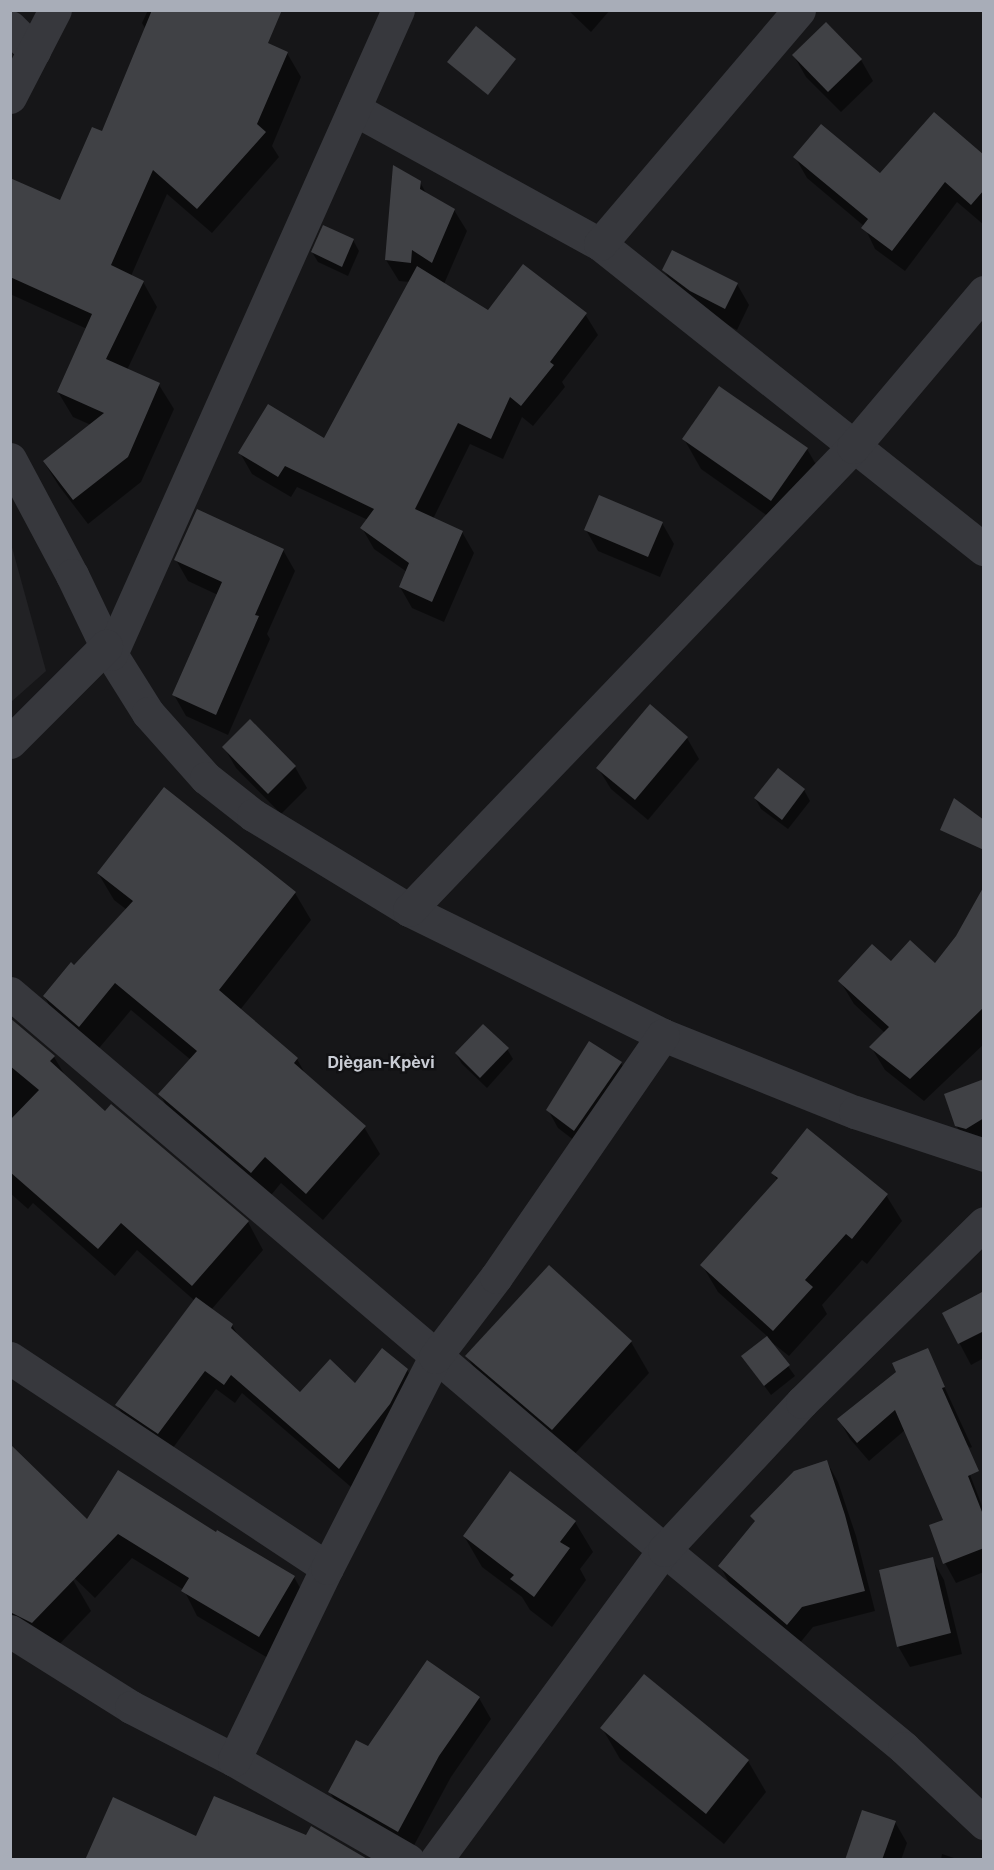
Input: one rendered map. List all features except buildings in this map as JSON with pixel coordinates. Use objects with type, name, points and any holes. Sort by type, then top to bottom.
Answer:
[{"type":"street","points":[[10,98],[55,10]]},
{"type":"street","points":[[10,742],[108,650],[398,10]]},
{"type":"street","points":[[600,244],[799,10]]},
{"type":"street","points":[[10,27],[34,51]]},
{"type":"street","points":[[354,109],[600,244],[984,549]]},
{"type":"street","points":[[409,910],[853,447],[984,292]]},
{"type":"street","points":[[10,459],[72,575],[108,650],[148,713],[206,778],[253,815],[409,910],[663,1035],[855,1112],[984,1155]]},
{"type":"street","points":[[10,993],[435,1357],[904,1748],[984,1823]]},
{"type":"street","points":[[234,1760],[327,1568],[435,1357],[496,1277],[663,1035]]},
{"type":"street","points":[[436,1860],[664,1550],[802,1402],[984,1223]]},
{"type":"street","points":[[10,1358],[327,1568]]},
{"type":"street","points":[[10,1631],[130,1707],[234,1760],[408,1860]]},
{"type":"shaded area","points":[[10,540],[46,671],[11,702],[10,702]]},
{"type":"district","name":"Djègan-Kpèvi","points":[[381,1062]]}]
